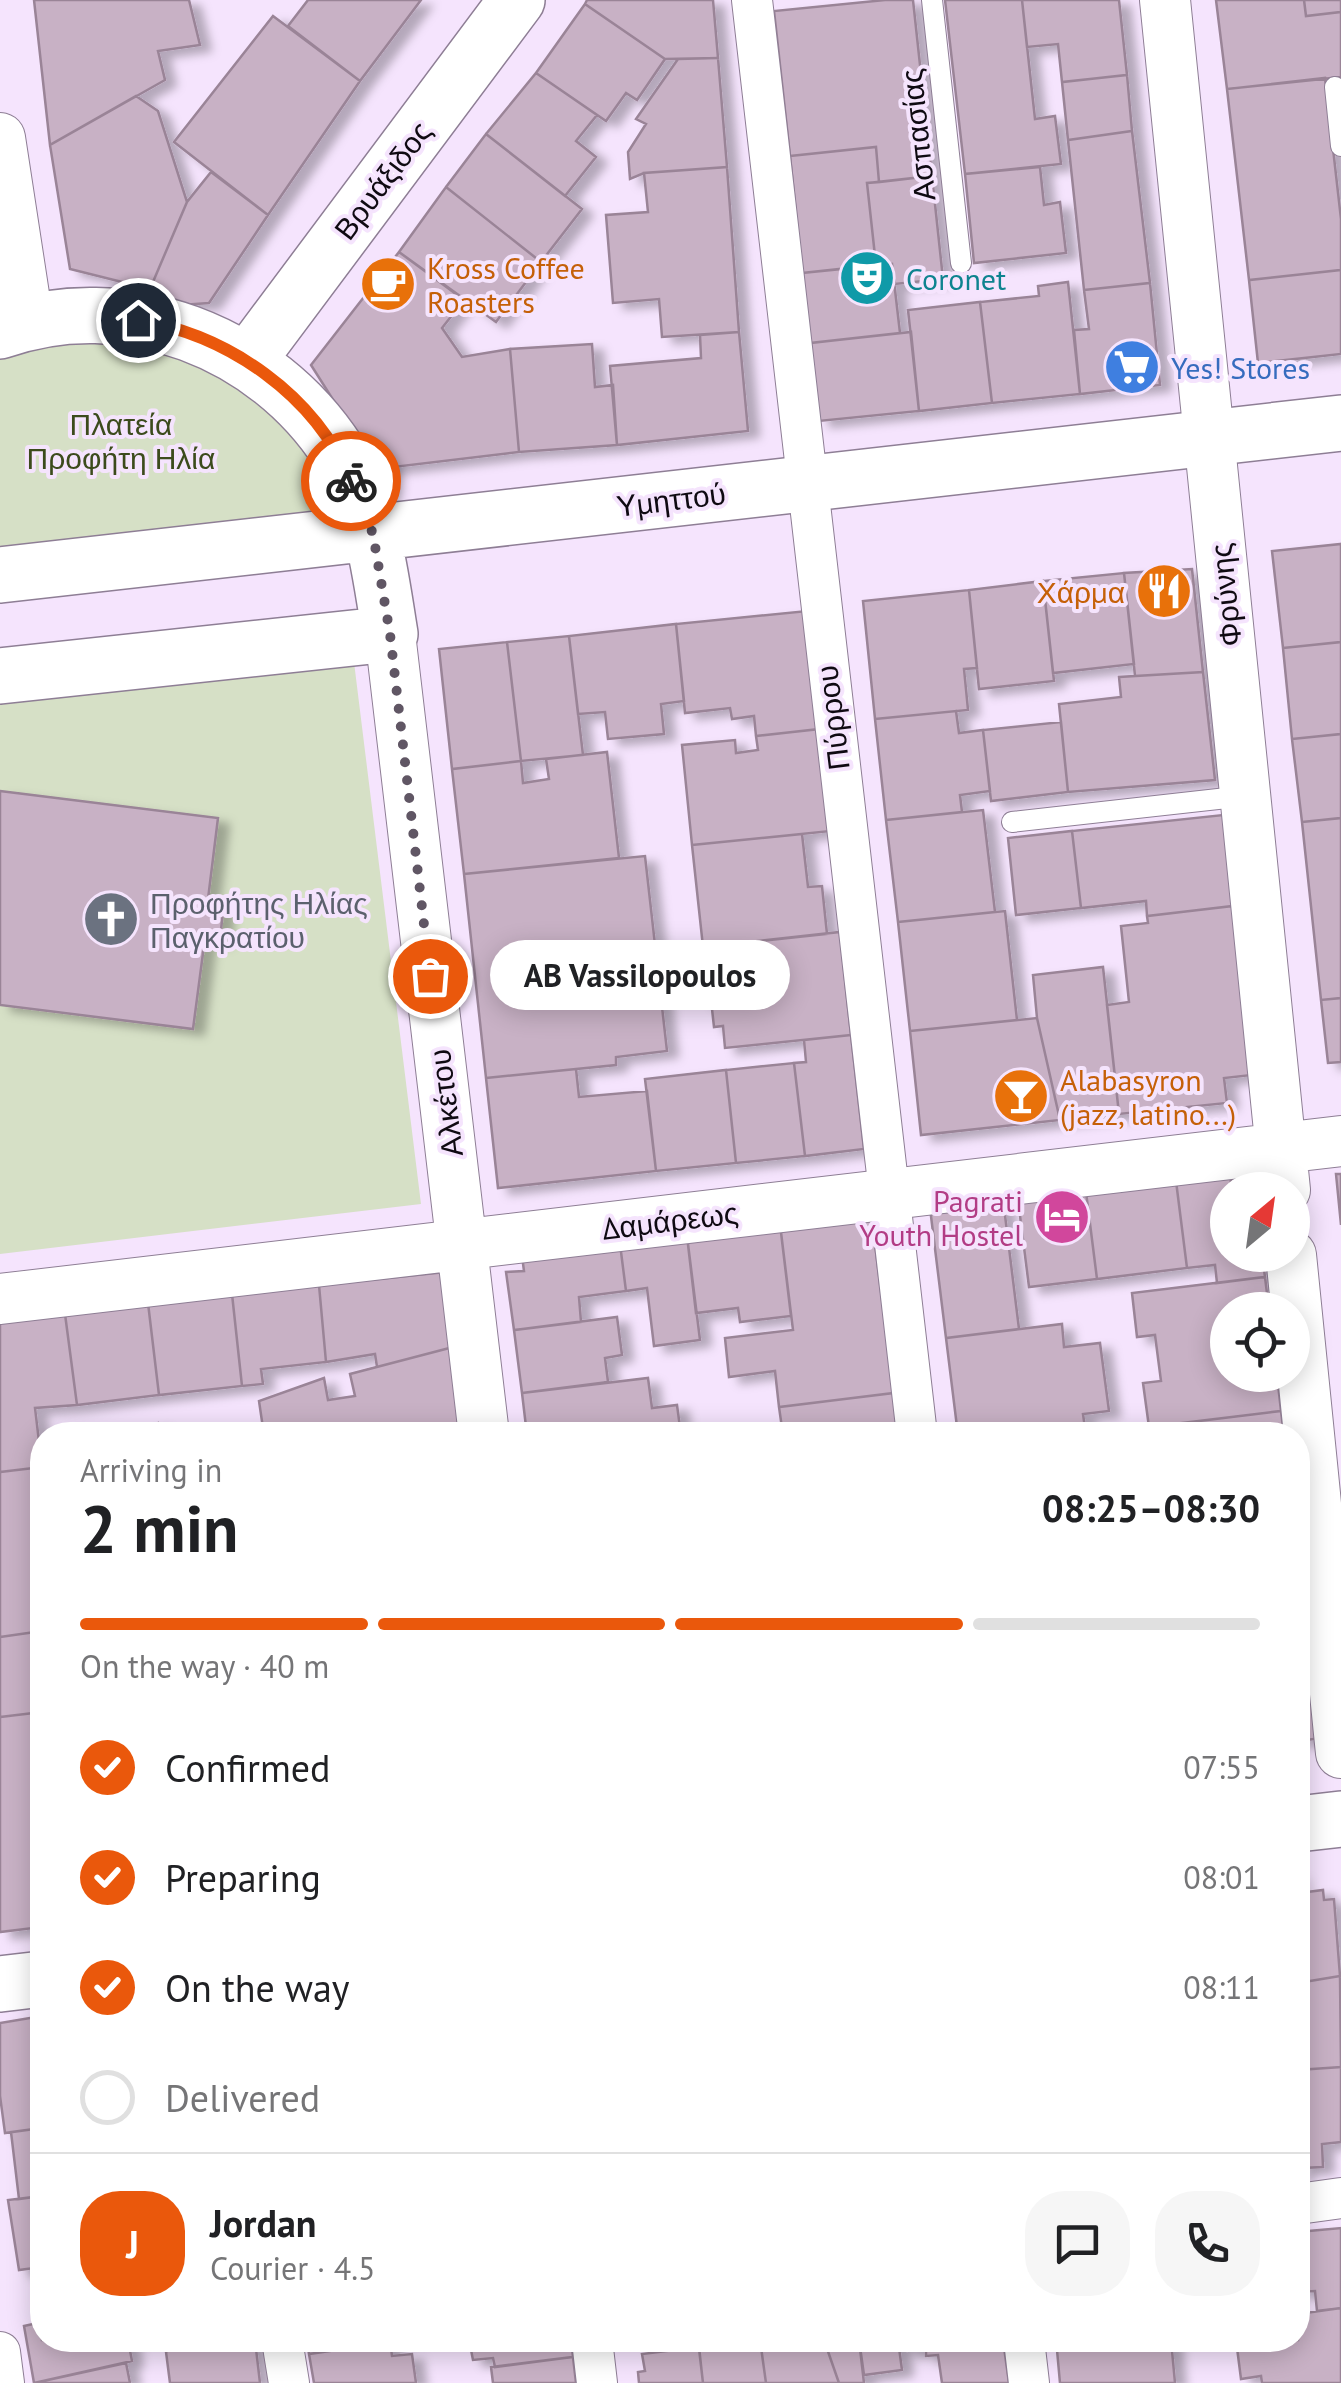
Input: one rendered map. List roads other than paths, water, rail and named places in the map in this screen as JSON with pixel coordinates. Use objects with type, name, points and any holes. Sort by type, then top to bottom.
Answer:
[{"type":"main road","name":"Βρυάξιδος","points":[[248,360],[517,0]]},
{"type":"main road","points":[[14,326],[102,314],[174,326],[248,360],[296,399],[340,455],[373,534]]},
{"type":"main road","name":"Υμηττού","points":[[0,575],[1341,423]]},
{"type":"main road","name":"Αλκέτου","points":[[373,534],[390,634]]},
{"type":"main road","points":[[0,676],[390,634]]},
{"type":"main road","points":[[1310,1823],[1341,1819]]},
{"type":"main road","points":[[0,1984],[30,1980]]},
{"type":"street","name":"Πύρρου","points":[[752,0],[804,484],[915,1422]]},
{"type":"street","name":"Φρύνης","points":[[1165,0],[1282,1169]]},
{"type":"street","points":[[0,138],[14,326]]},
{"type":"street","name":"Αλκέτου","points":[[390,634],[482,1422]]},
{"type":"street","name":"Δαμάρεως","points":[[0,1299],[889,1194],[1282,1169],[1341,1141]]},
{"type":"street","points":[[1293,1272],[1308,1422]]},
{"type":"street","points":[[1310,1444],[1341,1753]]},
{"type":"street","points":[[1310,2202],[1341,2198]]},
{"type":"street","points":[[0,2352],[4,2383]]},
{"type":"street","points":[[284,2352],[288,2383]]},
{"type":"street","points":[[593,2352],[597,2383]]},
{"type":"street","points":[[1025,2352],[1029,2383]]},
{"type":"lane","name":"Ασπασίας","points":[[932,0],[962,263]]},
{"type":"lane","points":[[1335,87],[1341,146]]},
{"type":"lane","points":[[1012,822],[1245,796]]},
{"type":"place","name":"Coronet","points":[[867,278]]},
{"type":"place","name":"Kross Coffee Roasters","points":[[388,284]]},
{"type":"place","name":"Yes! Stores","points":[[1132,367]]},
{"type":"place","name":"Χάρμα","points":[[1164,591]]},
{"type":"place","name":"Προφήτης Ηλίας Παγκρατίου","points":[[111,919]]},
{"type":"place","name":"AB Vassilopoulos","points":[[430,976]]},
{"type":"place","name":"Alabasyron (jazz, latino...)","points":[[1021,1096]]},
{"type":"place","name":"Pagrati Youth Hostel","points":[[1062,1217]]},
{"type":"park label","name":"Πλατεία Προφήτη Ηλία","points":[[121,440]]}]
